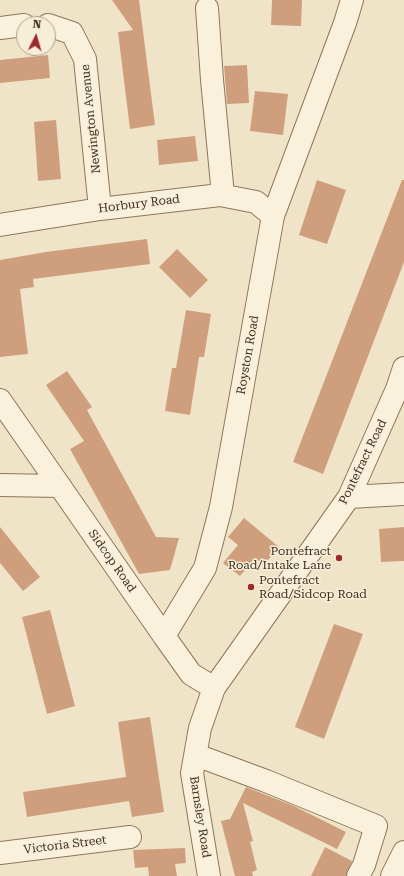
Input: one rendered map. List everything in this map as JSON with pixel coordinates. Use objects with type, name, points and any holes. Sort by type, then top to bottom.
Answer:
[{"type":"street","name":"Royston Road","points":[[164,636],[204,568],[221,507],[273,216],[345,23],[352,0]]},
{"type":"street","points":[[207,8],[222,195]]},
{"type":"street","points":[[0,28],[16,26]]},
{"type":"street","name":"Newington Avenue","points":[[56,28],[72,33],[85,59],[100,209]]},
{"type":"street","name":"Horbury Road","points":[[0,225],[100,209],[222,195],[256,202],[273,216]]},
{"type":"street","name":"Pontefract Road","points":[[214,688],[349,497],[397,388],[404,368]]},
{"type":"street","name":"Sidcop Road","points":[[0,400],[164,636]]},
{"type":"street","points":[[0,485],[60,486]]},
{"type":"street","points":[[349,497],[404,494]]},
{"type":"street","points":[[164,636],[192,674],[214,688]]},
{"type":"street","name":"Barnsley Road","points":[[209,876],[192,773],[200,728],[214,688]]},
{"type":"street","points":[[196,754],[376,826],[364,865],[358,876]]},
{"type":"street","name":"Victoria Street","points":[[0,853],[130,837]]},
{"type":"street","points":[[392,876],[404,852]]},
{"type":"building","points":[[112,0],[139,0],[155,125],[130,129],[118,32],[133,30]]},
{"type":"building","points":[[272,0],[302,0],[301,26],[271,25]]},
{"type":"building","points":[[48,56],[50,78],[0,83],[0,60]]},
{"type":"building","points":[[247,65],[249,103],[227,104],[224,66]]},
{"type":"building","points":[[255,91],[288,94],[283,135],[250,131]]},
{"type":"building","points":[[56,120],[61,179],[38,181],[34,122]]},
{"type":"building","points":[[195,136],[198,161],[159,165],[157,140]]},
{"type":"building","points":[[317,180],[346,190],[327,244],[299,235]]},
{"type":"building","points":[[402,180],[404,180],[404,262],[323,474],[293,462]]},
{"type":"building","points":[[147,239],[150,264],[33,279],[34,287],[20,289],[28,354],[0,357],[0,260],[46,252]]},
{"type":"building","points":[[177,249],[208,280],[190,298],[159,267]]},
{"type":"building","points":[[186,310],[211,314],[204,357],[199,357],[190,415],[165,411],[172,368],[176,368]]},
{"type":"building","points":[[67,371],[92,407],[87,410],[156,537],[179,538],[170,570],[139,574],[70,449],[84,441],[46,385]]},
{"type":"building","points":[[244,518],[279,547],[264,565],[255,558],[240,576],[223,563],[238,545],[228,537]]},
{"type":"building","points":[[0,527],[40,577],[23,591],[0,563]]},
{"type":"building","points":[[404,527],[404,561],[381,562],[379,529]]},
{"type":"building","points":[[50,610],[75,706],[47,714],[22,617]]},
{"type":"building","points":[[334,624],[363,634],[324,739],[295,727]]},
{"type":"building","points":[[150,717],[164,812],[132,817],[129,801],[27,817],[23,792],[126,777],[118,722]]},
{"type":"building","points":[[246,787],[294,806],[346,832],[337,849],[243,803],[253,841],[250,842],[257,870],[252,872],[253,876],[235,876],[221,821],[230,819]]},
{"type":"building","points":[[325,847],[352,861],[346,876],[311,876]]},
{"type":"building","points":[[185,848],[186,863],[175,864],[177,876],[149,876],[148,867],[135,868],[133,850]]},
{"type":"place","name":"Pontefract Road/Intake Lane","points":[[339,558]]},
{"type":"place","name":"Pontefract Road/Sidcop Road","points":[[251,587]]}]
